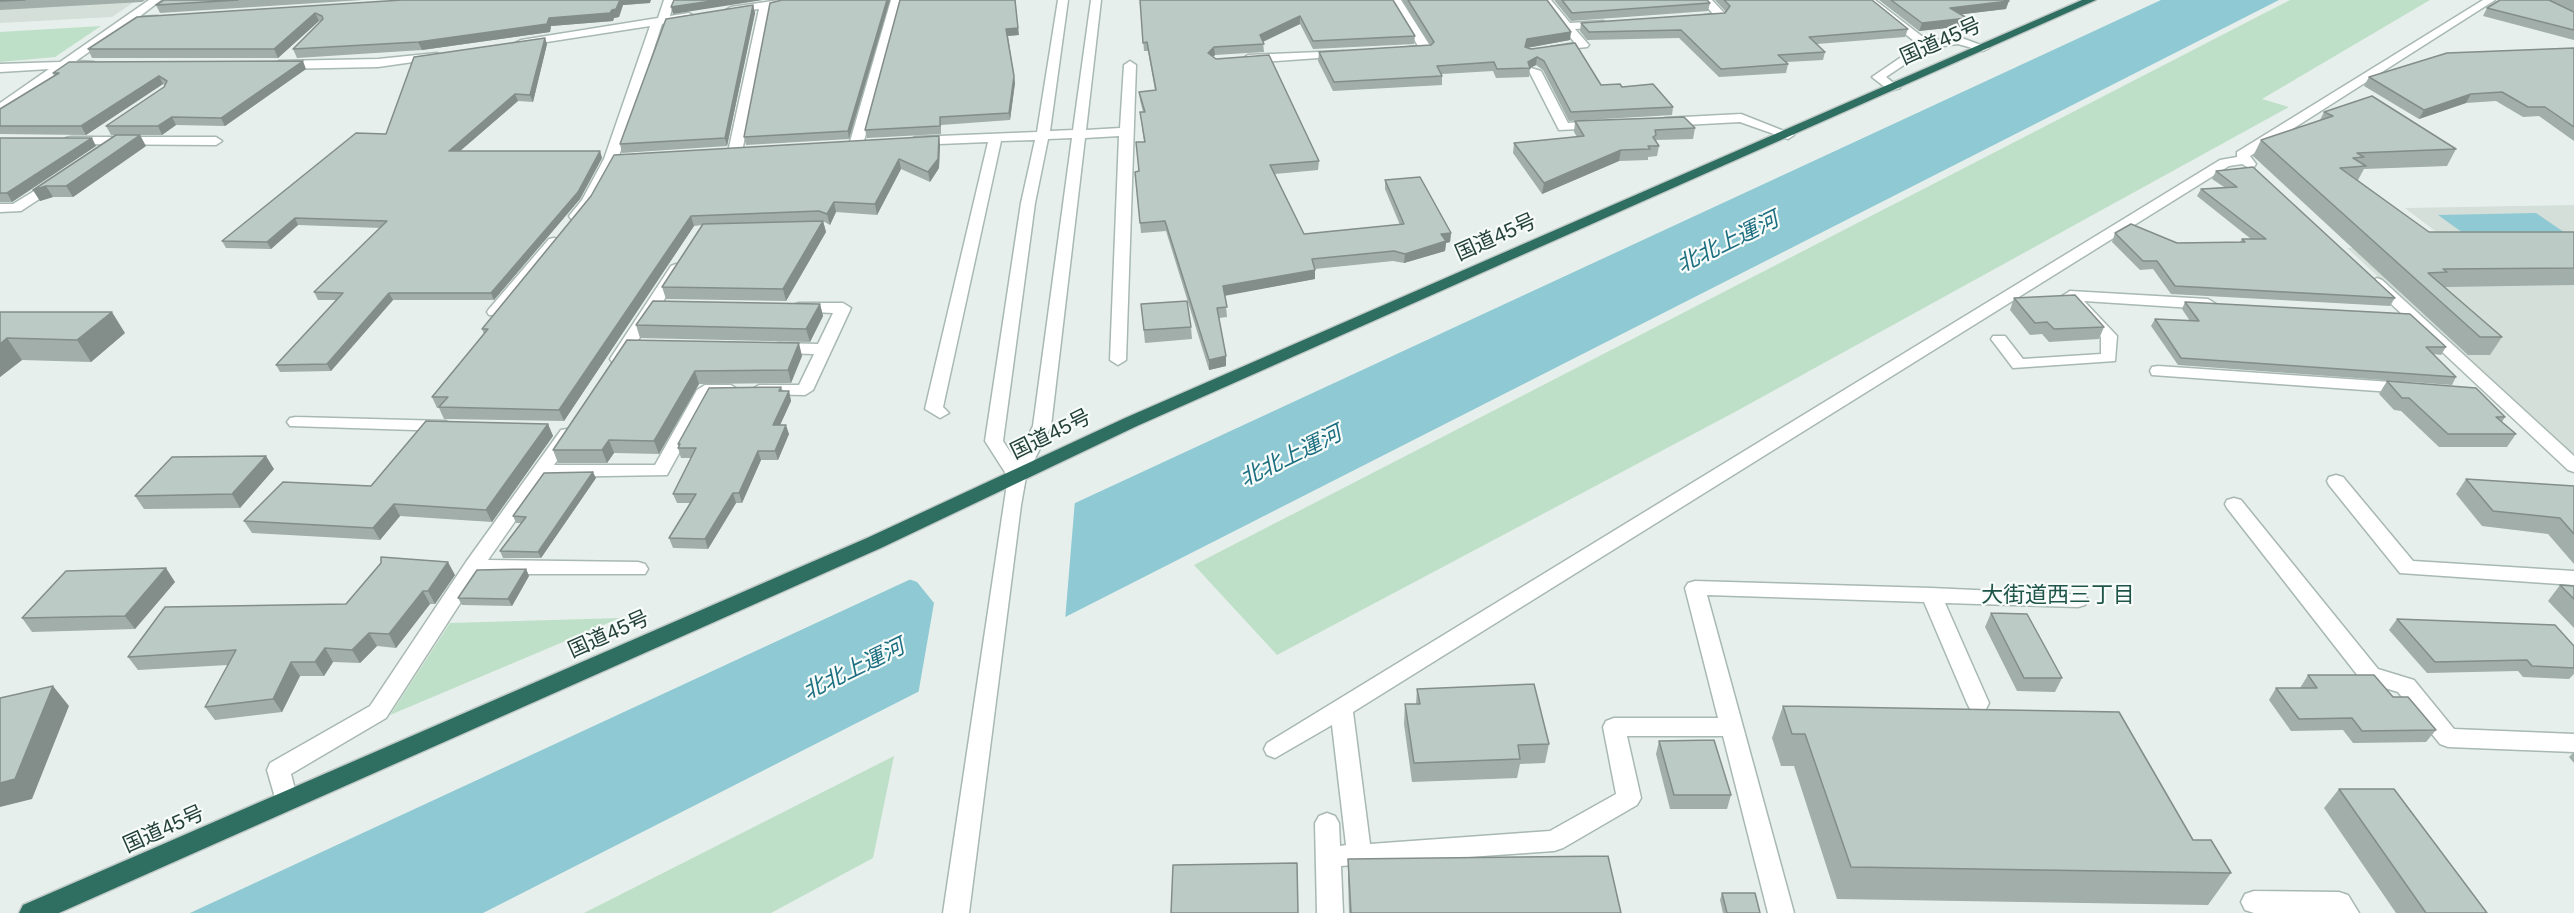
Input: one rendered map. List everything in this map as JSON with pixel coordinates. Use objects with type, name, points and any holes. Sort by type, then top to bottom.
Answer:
[{"type":"highway","name":"国道45号","points":[[32,913],[1017,477],[1131,422],[2091,0]]},
{"type":"street","points":[[0,108],[156,0]]},
{"type":"street","points":[[495,312],[588,202],[617,159],[660,21],[669,0]]},
{"type":"street","points":[[504,46],[804,0]]},
{"type":"street","points":[[856,145],[896,0]]},
{"type":"street","points":[[1017,477],[994,441],[1028,203],[1043,134],[1063,0]]},
{"type":"street","points":[[956,913],[1012,505],[1017,477],[1042,426],[1096,0]]},
{"type":"street","points":[[1391,51],[1426,49],[1396,0]]},
{"type":"street","points":[[1540,51],[1583,45],[1570,26],[1545,0]]},
{"type":"street","points":[[1687,19],[1722,16],[1706,0]]},
{"type":"street","points":[[1868,0],[1926,45]]},
{"type":"street","points":[[2261,175],[2244,160],[2242,155],[2490,0]]},
{"type":"street","points":[[734,152],[765,5]]},
{"type":"street","points":[[125,21],[164,18]]},
{"type":"street","points":[[1570,26],[1617,23]]},
{"type":"street","points":[[1894,88],[1878,77],[1926,45],[1959,40],[1983,48]]},
{"type":"street","points":[[295,51],[275,65],[378,63],[447,55]]},
{"type":"street","points":[[1239,60],[1356,53]]},
{"type":"street","points":[[0,68],[101,64]]},
{"type":"street","points":[[1118,360],[1130,65]]},
{"type":"street","points":[[1535,71],[1564,127],[1611,124]]},
{"type":"street","points":[[1647,123],[1741,118],[1788,135]]},
{"type":"street","points":[[89,141],[107,128]]},
{"type":"street","points":[[903,142],[996,136],[1126,132]]},
{"type":"street","points":[[940,412],[934,409],[996,136]]},
{"type":"street","points":[[56,141],[216,141]]},
{"type":"street","points":[[100,153],[118,141]]},
{"type":"street","points":[[1275,749],[2225,163],[2244,160]]},
{"type":"street","points":[[0,208],[16,208],[72,171]]},
{"type":"street","points":[[608,373],[689,249]]},
{"type":"street","points":[[2370,276],[2574,466]]},
{"type":"street","points":[[1999,339],[2019,364],[2109,358],[2109,336],[2070,296],[2223,304]]},
{"type":"street","points":[[653,306],[676,306]]},
{"type":"street","points":[[541,471],[661,471],[705,390],[805,390],[843,308],[783,308]]},
{"type":"street","points":[[2388,313],[2412,315]]},
{"type":"street","points":[[627,345],[650,345]]},
{"type":"street","points":[[766,348],[824,350]]},
{"type":"street","points":[[2158,371],[2427,390]]},
{"type":"street","points":[[2474,393],[2497,394]]},
{"type":"street","points":[[296,422],[463,426]]},
{"type":"street","points":[[286,801],[278,770],[378,712],[473,567],[574,425],[547,429]]},
{"type":"street","points":[[2336,481],[2407,568],[2574,578]]},
{"type":"street","points":[[2234,504],[2370,675],[2406,686],[2448,738],[2574,742]]},
{"type":"street","points":[[473,567],[638,569]]},
{"type":"street","points":[[1781,913],[1695,588],[2078,600]]},
{"type":"street","points":[[1931,595],[1978,703]]},
{"type":"street","points":[[1341,708],[1359,855]]},
{"type":"street","points":[[1328,857],[1554,841],[1629,798],[1614,727],[1732,728]]},
{"type":"street","points":[[1327,824],[1330,913]]},
{"type":"street","points":[[2254,902],[2339,903],[2346,913]]},
{"type":"shaded area","points":[[0,0],[137,0],[112,17],[0,23]]},
{"type":"shaded area","points":[[2574,205],[2574,456],[2347,248],[2452,244],[2405,208]]},
{"type":"green space","points":[[2290,0],[2430,0],[2262,99],[2289,107],[1733,413],[1277,655],[1194,565]]},
{"type":"green space","points":[[101,26],[55,57],[0,62],[0,32]]},
{"type":"green space","points":[[620,618],[390,715],[450,623]]},
{"type":"green space","points":[[894,756],[873,858],[771,913],[584,913]]},
{"type":"water","name":"北北上運河","points":[[2161,0],[2279,0],[483,913],[190,913]]},
{"type":"water","points":[[2536,213],[2574,239],[2473,240],[2438,215]]},
{"type":"pier","points":[[1075,500],[1065,621],[918,695],[934,603],[917,582],[906,578]]},
{"type":"building","points":[[164,0],[238,0],[156,5]]},
{"type":"building","points":[[402,0],[620,0],[616,9],[610,13],[549,18],[547,24],[418,42],[293,49],[323,19],[315,13],[274,49],[88,49],[137,17]]},
{"type":"building","points":[[674,0],[718,0],[671,7]]},
{"type":"building","points":[[782,0],[887,0],[848,131],[744,137],[770,3]]},
{"type":"building","points":[[900,0],[1015,0],[1018,28],[1006,29],[1014,76],[1009,113],[940,117],[940,126],[865,130]]},
{"type":"building","points":[[1140,0],[1393,0],[1415,36],[1313,41],[1300,16],[1260,35],[1264,44],[1214,47],[1208,53],[1216,59],[1269,55],[1319,161],[1270,165],[1304,234],[1404,224],[1385,180],[1420,177],[1451,233],[1441,234],[1446,241],[1405,254],[1394,251],[1312,259],[1315,270],[1223,286],[1227,307],[1217,308],[1226,356],[1209,360],[1165,221],[1140,223],[1135,172],[1139,171],[1136,142],[1145,142],[1140,112],[1145,112],[1139,92],[1156,90],[1147,42],[1143,43]]},
{"type":"building","points":[[1408,0],[1547,0],[1571,32],[1527,39],[1525,47],[1531,49],[1575,43],[1601,85],[1620,84],[1622,87],[1653,84],[1673,107],[1571,112],[1544,61],[1537,57],[1528,62],[1530,68],[1497,69],[1494,62],[1437,66],[1442,76],[1334,82],[1319,52],[1431,45],[1434,42]]},
{"type":"building","points":[[1562,0],[1707,0],[1710,3],[1572,13]]},
{"type":"building","points":[[1724,0],[1872,0],[1908,29],[1809,37],[1825,52],[1778,55],[1788,64],[1721,69],[1681,30],[1589,32],[1581,23],[1725,13],[1730,6]]},
{"type":"building","points":[[1891,0],[2009,1],[1950,8],[1967,18],[1922,23]]},
{"type":"building","points":[[2500,0],[2549,0],[2574,12],[2574,30],[2487,8]]},
{"type":"building","points":[[753,5],[725,138],[620,144],[666,19]]},
{"type":"building","points":[[545,38],[530,95],[515,94],[449,151],[600,151],[578,192],[491,293],[389,293],[327,364],[276,365],[343,293],[314,292],[387,221],[295,218],[267,242],[222,241],[356,133],[386,134],[414,57]]},
{"type":"building","points":[[2574,48],[2574,127],[2545,107],[2528,107],[2502,92],[2471,94],[2424,110],[2369,77],[2447,53]]},
{"type":"building","points":[[303,61],[221,118],[172,117],[158,126],[106,126],[164,87],[167,81],[159,76],[81,126],[0,126],[0,109],[59,73],[53,73],[69,62]]},
{"type":"building","points":[[2372,96],[2456,149],[2357,153],[2364,157],[2353,158],[2366,166],[2340,168],[2429,232],[2574,232],[2574,268],[2443,269],[2447,272],[2428,273],[2502,337],[2480,337],[2261,140],[2333,116],[2324,112]]},
{"type":"building","points":[[1684,117],[1695,128],[1655,130],[1656,135],[1653,137],[1659,146],[1648,146],[1650,149],[1621,150],[1544,183],[1514,143],[1584,136],[1575,121]]},
{"type":"building","points":[[116,135],[140,135],[66,186],[46,186],[33,190]]},
{"type":"building","points":[[939,136],[938,159],[928,172],[899,159],[875,204],[834,202],[827,214],[819,211],[691,216],[559,410],[439,407],[448,397],[432,397],[488,329],[482,329],[591,196],[614,155]]},
{"type":"building","points":[[0,138],[92,138],[7,193],[0,193]]},
{"type":"building","points":[[2253,167],[2395,298],[2175,286],[2157,261],[2143,261],[2115,233],[2131,224],[2177,243],[2245,242],[2242,239],[2266,239],[2201,189],[2237,187],[2216,171]]},
{"type":"building","points":[[823,221],[783,289],[662,287],[703,224]]},
{"type":"building","points":[[2075,295],[2104,327],[2054,329],[2047,322],[2035,323],[2014,298]]},
{"type":"building","points":[[653,301],[820,304],[806,329],[636,325]]},
{"type":"building","points":[[1187,301],[1191,327],[1144,330],[1141,304]]},
{"type":"building","points":[[2185,302],[2410,314],[2446,347],[2426,347],[2456,377],[2181,358],[2155,319],[2199,321]]},
{"type":"building","points":[[0,312],[112,312],[77,340],[7,338],[0,344]]},
{"type":"building","points":[[627,340],[799,343],[788,370],[695,371],[654,441],[609,440],[602,450],[553,450]]},
{"type":"building","points":[[2387,381],[2476,388],[2505,417],[2496,417],[2516,434],[2448,434],[2409,398],[2402,398]]},
{"type":"building","points":[[781,387],[779,391],[789,391],[773,425],[786,425],[775,451],[758,451],[739,493],[733,493],[705,539],[669,538],[696,494],[673,494],[696,448],[678,448],[680,444],[678,444],[709,388]]},
{"type":"building","points":[[426,421],[548,424],[486,510],[394,504],[373,528],[244,521],[283,482],[371,486]]},
{"type":"building","points":[[266,456],[232,494],[135,496],[172,457]]},
{"type":"building","points":[[593,472],[538,552],[500,551],[526,517],[513,516],[544,473]]},
{"type":"building","points":[[2466,479],[2574,486],[2574,534],[2560,518],[2493,511]]},
{"type":"building","points":[[381,557],[448,562],[428,591],[423,591],[389,634],[369,633],[352,650],[325,648],[315,662],[291,662],[273,699],[205,707],[236,650],[128,657],[165,607],[346,604],[381,563]]},
{"type":"building","points":[[166,568],[125,616],[22,618],[66,571]]},
{"type":"building","points":[[526,569],[508,599],[458,598],[477,570]]},
{"type":"building","points":[[2560,585],[2574,586],[2574,599]]},
{"type":"building","points":[[1991,613],[2027,614],[2062,678],[2024,678]]},
{"type":"building","points":[[2397,619],[2555,625],[2574,646],[2574,668],[2532,666],[2527,660],[2435,662]]},
{"type":"building","points":[[2308,675],[2374,675],[2393,697],[2408,697],[2436,730],[2362,731],[2352,718],[2299,719],[2276,688],[2317,688]]},
{"type":"building","points":[[1534,684],[1549,744],[1518,745],[1520,759],[1414,763],[1405,704],[1420,704],[1417,689]]},
{"type":"building","points":[[53,686],[15,779],[0,783],[0,698]]},
{"type":"building","points":[[1783,706],[2119,712],[2193,840],[2211,840],[2231,873],[1851,867],[1805,734],[1792,734]]},
{"type":"building","points":[[1714,740],[1731,795],[1674,795],[1659,741]]},
{"type":"building","points":[[2339,789],[2394,789],[2487,913],[2426,913]]},
{"type":"building","points":[[1608,856],[1621,913],[1351,913],[1348,859]]},
{"type":"building","points":[[1297,863],[1298,913],[1171,913],[1173,865]]},
{"type":"building","points":[[1722,893],[1755,893],[1760,913],[1727,913]]},
{"type":"district","name":"大街道西三丁目","points":[[2058,596]]}]
